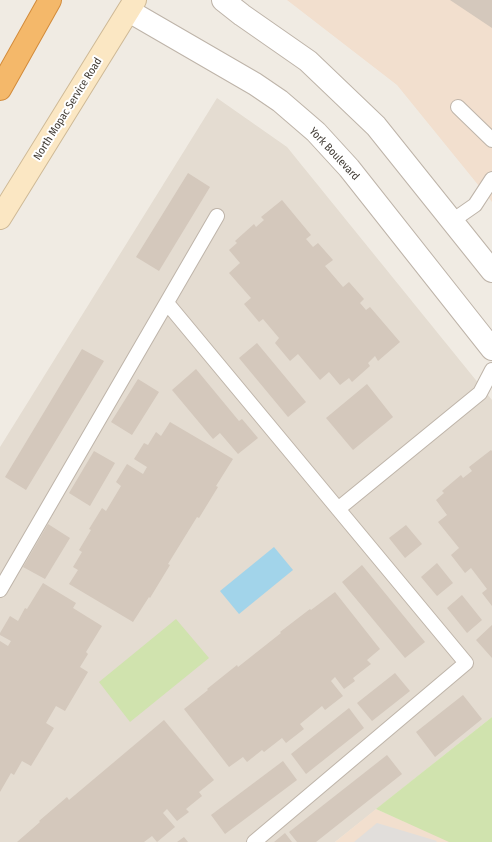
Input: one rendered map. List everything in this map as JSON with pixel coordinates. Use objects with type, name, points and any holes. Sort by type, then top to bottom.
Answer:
[{"type":"highway","points":[[0,67],[49,0]]},
{"type":"highway","points":[[0,89],[49,0]]},
{"type":"main road","name":"North Mopac Service Road","points":[[0,218],[132,5]]},
{"type":"street","points":[[223,0],[308,61],[376,126],[492,271]]},
{"type":"street","name":"York Boulevard","points":[[132,5],[280,101],[316,132],[349,168],[492,350]]},
{"type":"lane","points":[[458,107],[492,140]]},
{"type":"lane","points":[[452,220],[474,205],[492,179]]},
{"type":"lane","points":[[0,590],[217,216]]},
{"type":"lane","points":[[167,303],[466,663],[254,842]]},
{"type":"lane","points":[[338,509],[480,393],[492,370]]},
{"type":"shaded area","points":[[287,0],[492,0],[492,202],[397,85]]},
{"type":"shaded area","points":[[217,98],[287,147],[492,400],[492,717],[335,842],[0,842],[0,447]]},
{"type":"shaded area","points":[[376,809],[451,842],[335,842]]},
{"type":"shaded area","points":[[377,823],[437,841],[354,842]]},
{"type":"green space","points":[[176,619],[209,658],[130,722],[99,682]]},
{"type":"green space","points":[[492,717],[492,842],[449,842],[376,809]]},
{"type":"water","points":[[274,547],[293,570],[239,614],[220,591]]},
{"type":"building","points":[[450,0],[492,0],[492,28]]},
{"type":"building","points":[[188,173],[210,187],[159,271],[136,257]]},
{"type":"building","points":[[282,200],[311,235],[306,239],[313,247],[318,243],[333,260],[325,266],[343,287],[349,282],[364,299],[360,303],[366,310],[370,307],[400,342],[378,361],[375,356],[368,363],[370,366],[352,382],[349,378],[340,385],[329,372],[320,380],[298,354],[290,361],[275,343],[279,338],[263,319],[259,322],[244,304],[251,298],[229,273],[240,263],[229,250],[237,243],[235,241],[254,224],[256,227],[264,220],[261,217]]},
{"type":"building","points":[[257,343],[306,402],[288,417],[239,358]]},
{"type":"building","points":[[82,349],[104,361],[26,490],[5,477]]},
{"type":"building","points":[[196,369],[239,421],[242,419],[258,438],[238,454],[220,433],[213,439],[172,390]]},
{"type":"building","points":[[138,379],[159,392],[132,435],[111,422]]},
{"type":"building","points":[[367,384],[393,417],[353,450],[326,418]]},
{"type":"building","points":[[170,422],[233,459],[216,486],[218,487],[199,518],[197,517],[168,564],[170,565],[150,598],[149,597],[133,622],[69,584],[78,570],[73,567],[82,552],[79,550],[91,530],[89,529],[102,508],[106,511],[121,486],[116,482],[127,464],[143,474],[147,467],[134,459],[144,443],[148,445],[156,432],[161,436]]},
{"type":"building","points":[[491,450],[492,606],[482,593],[487,589],[471,568],[465,573],[451,555],[459,548],[438,522],[447,515],[436,500],[444,493],[442,491],[461,475],[463,478],[472,471],[469,467]]},
{"type":"building","points":[[94,451],[115,463],[90,506],[69,493]]},
{"type":"building","points":[[48,524],[70,538],[45,579],[23,567]]},
{"type":"building","points":[[406,525],[422,544],[405,558],[389,538]]},
{"type":"building","points":[[437,563],[453,583],[437,596],[421,577]]},
{"type":"building","points":[[362,565],[425,642],[405,658],[342,582]]},
{"type":"building","points":[[43,583],[76,603],[73,608],[102,626],[86,652],[88,654],[80,667],[88,672],[65,711],[56,706],[46,723],[54,728],[31,766],[22,761],[14,775],[11,773],[0,792],[0,641],[8,646],[11,641],[0,635],[0,633],[10,616],[18,621],[25,608],[27,609]]},
{"type":"building","points":[[335,592],[380,649],[367,660],[371,664],[353,678],[355,681],[344,689],[335,677],[331,681],[343,696],[325,710],[322,706],[300,724],[304,729],[286,743],[282,738],[264,752],[262,750],[247,762],[243,757],[229,767],[184,709],[237,665],[238,667],[281,633],[280,632]]},
{"type":"building","points":[[462,595],[482,620],[467,633],[447,608]]},
{"type":"building","points":[[492,625],[492,658],[476,640]]},
{"type":"building","points":[[395,673],[410,691],[372,721],[357,703]]},
{"type":"building","points":[[463,695],[482,719],[435,757],[416,732]]},
{"type":"building","points":[[349,708],[364,728],[306,774],[291,754]]},
{"type":"building","points":[[164,720],[214,780],[199,792],[202,796],[186,809],[189,812],[177,821],[167,809],[163,813],[175,827],[157,842],[152,836],[144,842],[17,842],[67,797],[69,800]]},
{"type":"building","points":[[387,755],[402,774],[316,842],[297,842],[289,832]]},
{"type":"building","points":[[283,761],[297,780],[225,834],[211,815]]},
{"type":"building","points":[[285,833],[292,842],[274,842]]},
{"type":"building","points":[[184,837],[188,842],[177,842]]}]
